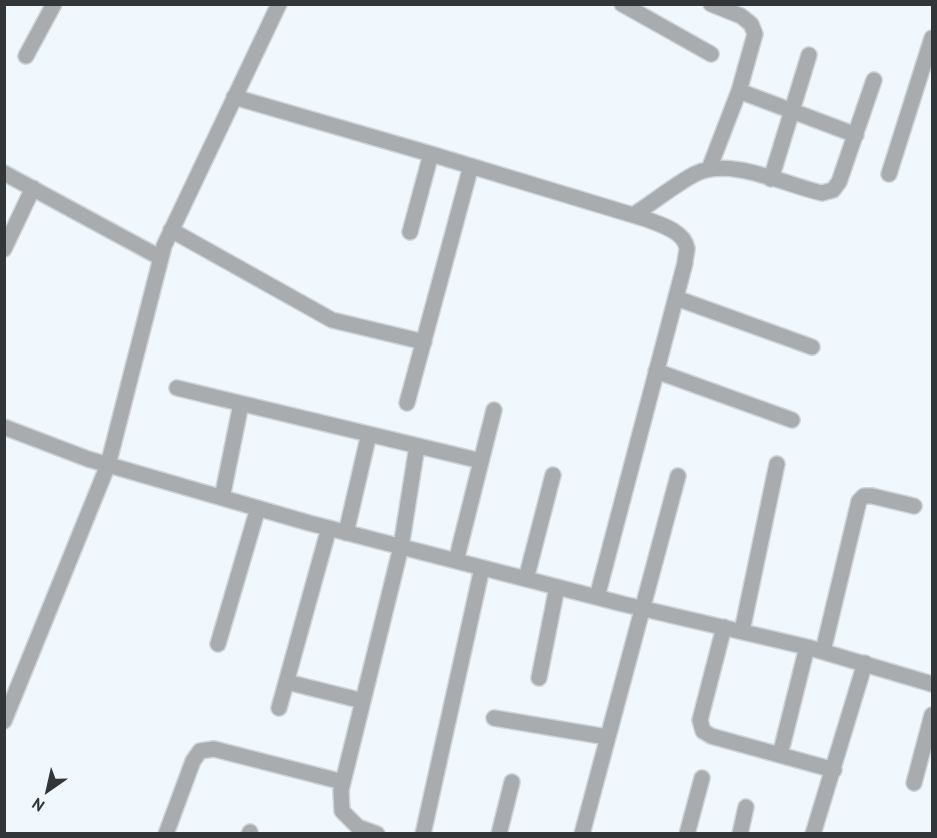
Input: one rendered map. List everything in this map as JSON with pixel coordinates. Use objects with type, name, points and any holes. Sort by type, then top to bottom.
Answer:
[{"type":"street","points":[[26,56],[54,4]]},
{"type":"street","points":[[4,721],[108,465],[161,258],[171,230],[279,4]]},
{"type":"street","points":[[622,4],[711,54]]},
{"type":"street","points":[[709,169],[739,91],[755,34],[751,24],[741,16],[711,4]]},
{"type":"street","points":[[889,174],[933,38]]},
{"type":"street","points":[[771,179],[809,56]]},
{"type":"street","points":[[633,215],[697,173],[709,169],[733,167],[822,193],[833,190],[839,182],[874,80]]},
{"type":"street","points":[[739,91],[856,135]]},
{"type":"street","points":[[234,97],[633,215],[665,226],[681,237],[687,247],[597,597]]},
{"type":"street","points":[[410,232],[431,154]]},
{"type":"street","points":[[407,403],[471,166]]},
{"type":"street","points":[[4,172],[161,258]]},
{"type":"street","points":[[4,249],[33,188]]},
{"type":"street","points":[[171,230],[332,320],[424,342]]},
{"type":"street","points":[[675,298],[812,347]]},
{"type":"street","points":[[656,371],[792,420]]},
{"type":"street","points":[[177,388],[482,461]]},
{"type":"street","points":[[222,498],[242,404]]},
{"type":"street","points":[[456,561],[494,410]]},
{"type":"street","points":[[4,427],[88,459],[346,533],[597,597],[823,651],[933,684]]},
{"type":"street","points":[[346,533],[369,434]]},
{"type":"street","points":[[377,834],[358,827],[342,811],[341,790],[401,547],[417,446]]},
{"type":"street","points":[[742,631],[777,464]]},
{"type":"street","points":[[526,579],[553,475]]},
{"type":"street","points":[[582,834],[678,476]]},
{"type":"street","points":[[823,651],[859,501],[864,496],[872,496],[914,506]]},
{"type":"street","points":[[218,644],[258,508]]},
{"type":"street","points":[[279,708],[329,528]]},
{"type":"street","points":[[423,834],[482,568]]},
{"type":"street","points":[[539,678],[557,587]]},
{"type":"street","points":[[724,627],[700,720],[703,731],[711,736],[834,770]]},
{"type":"street","points":[[780,755],[807,647]]},
{"type":"street","points":[[813,834],[865,663]]},
{"type":"street","points":[[287,682],[363,701]]},
{"type":"street","points":[[914,783],[933,715]]},
{"type":"street","points":[[494,718],[608,737]]},
{"type":"street","points":[[166,834],[193,761],[200,751],[214,749],[343,782]]},
{"type":"street","points":[[687,834],[702,778]]},
{"type":"street","points":[[499,834],[512,782]]},
{"type":"street","points":[[740,834],[746,807]]}]
